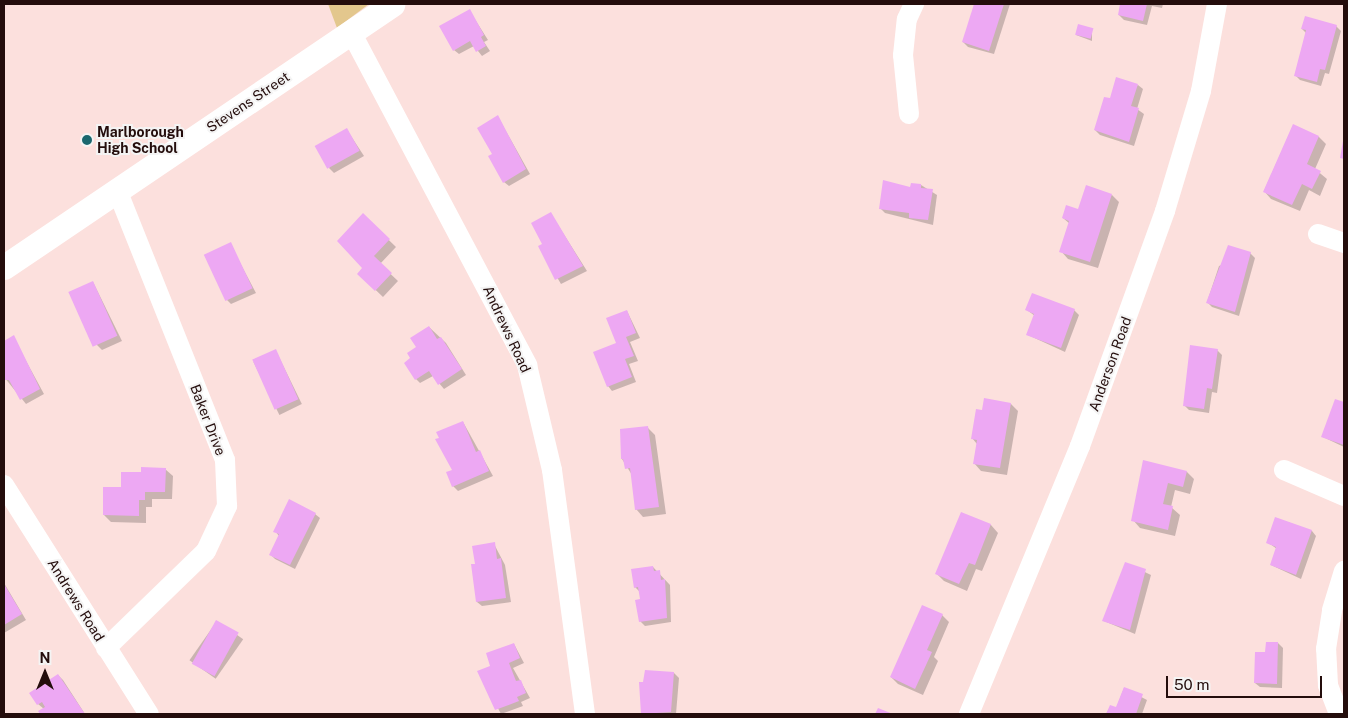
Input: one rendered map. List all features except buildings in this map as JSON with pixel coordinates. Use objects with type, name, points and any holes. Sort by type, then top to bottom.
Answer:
[{"type":"street","name":"Stevens Street","points":[[4,267],[392,4]]},
{"type":"street","points":[[909,114],[903,55],[907,19],[914,4]]},
{"type":"street","name":"Anderson Road","points":[[969,714],[1080,446],[1165,211],[1201,91],[1217,4]]},
{"type":"street","name":"Andrews Road","points":[[351,32],[526,365],[552,470],[585,714]]},
{"type":"street","name":"Baker Drive","points":[[106,648],[206,552],[227,506],[224,460],[117,190]]},
{"type":"street","points":[[1318,234],[1344,243]]},
{"type":"street","points":[[1284,470],[1344,496]]},
{"type":"street","name":"Andrews Road","points":[[4,485],[149,714]]},
{"type":"street","points":[[1339,714],[1328,684],[1326,650],[1332,610],[1344,571]]},
{"type":"shaded area","points":[[328,4],[369,4],[337,28]]},
{"type":"place","name":"Marlborough High School","points":[[87,140]]}]
